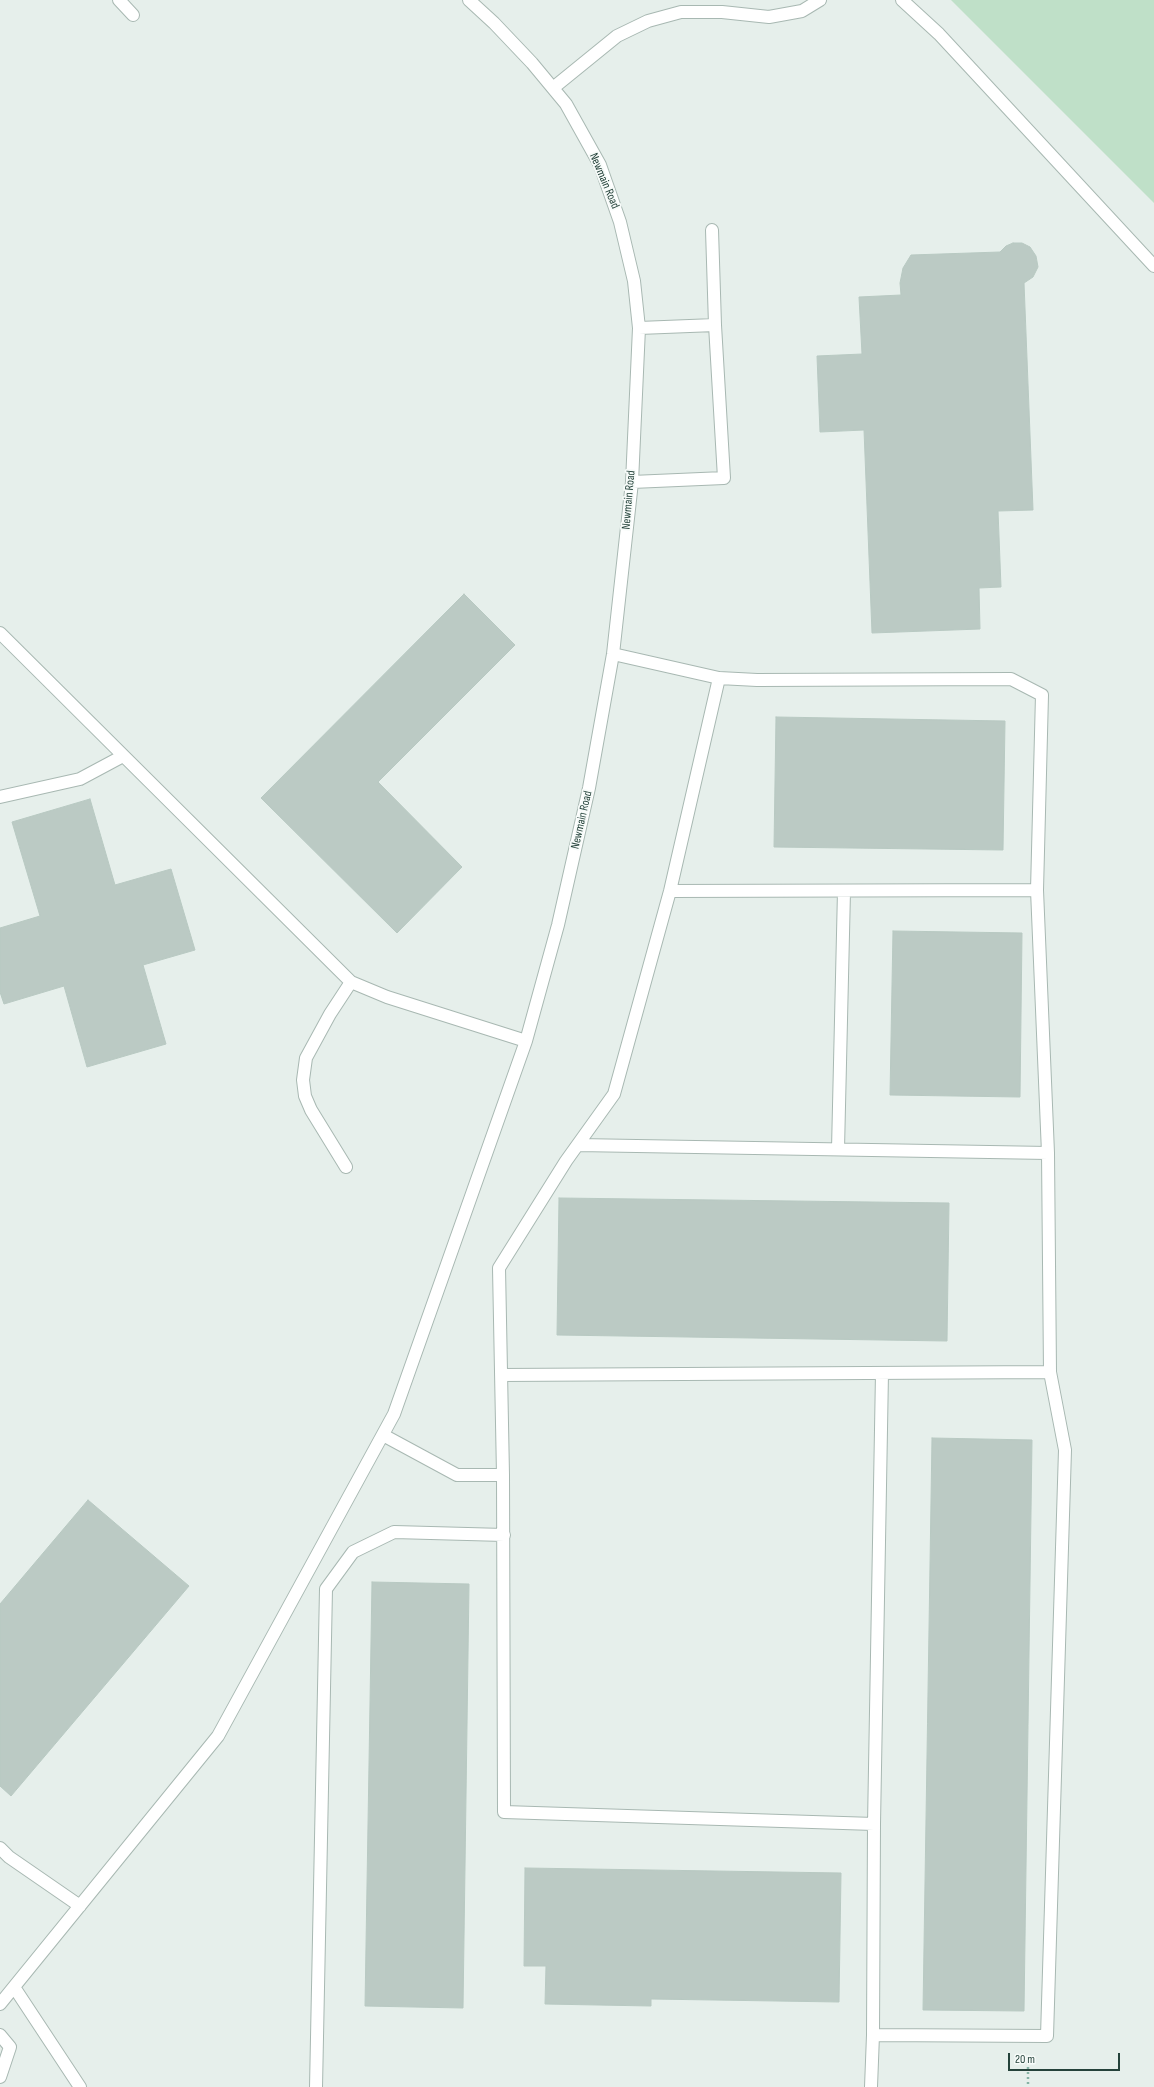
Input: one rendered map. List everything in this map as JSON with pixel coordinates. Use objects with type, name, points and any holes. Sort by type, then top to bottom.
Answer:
[{"type":"lane","points":[[119,0],[133,15]]},
{"type":"lane","name":"Newmain Road","points":[[0,2004],[218,1736],[394,1414],[526,1041],[558,925],[589,788],[613,654],[632,482],[639,328],[634,281],[620,222],[600,165],[566,104],[521,51],[469,0]]},
{"type":"lane","points":[[553,88],[617,36],[648,21],[682,12],[722,12],[769,17],[802,11],[820,0]]},
{"type":"lane","points":[[902,0],[944,40],[1154,266]]},
{"type":"lane","points":[[632,482],[724,478],[715,325],[712,230]]},
{"type":"lane","points":[[639,328],[715,325]]},
{"type":"lane","points":[[0,634],[351,982],[386,997],[526,1041]]},
{"type":"lane","points":[[613,654],[719,678],[758,680],[1011,679],[1042,695],[1037,890],[1048,1153],[1050,1372],[1065,1450],[1047,2036],[873,2035]]},
{"type":"lane","points":[[719,678],[670,891],[614,1094],[578,1145],[499,1268],[504,1535],[504,1812],[874,1824]]},
{"type":"lane","points":[[0,797],[80,779],[123,756]]},
{"type":"lane","points":[[670,891],[1037,890]]},
{"type":"lane","points":[[838,1149],[844,891]]},
{"type":"lane","points":[[346,1167],[311,1110],[305,1096],[303,1080],[306,1058],[330,1014],[351,982]]},
{"type":"lane","points":[[578,1145],[1048,1153]]},
{"type":"lane","points":[[501,1375],[1050,1372]]},
{"type":"lane","points":[[871,2087],[882,1373]]},
{"type":"lane","points":[[383,1435],[457,1475],[503,1475]]},
{"type":"lane","points":[[316,2087],[326,1589],[353,1552],[394,1532],[504,1535]]},
{"type":"lane","points":[[0,1848],[9,1857],[80,1906]]},
{"type":"lane","points":[[14,1987],[80,2087]]},
{"type":"lane","points":[[0,2035],[10,2047],[0,2077]]},
{"type":"green space","points":[[951,0],[1154,0],[1154,203]]},
{"type":"building","points":[[1013,243],[1022,243],[1030,247],[1036,256],[1038,267],[1033,277],[1024,283],[1033,510],[998,511],[1001,587],[979,588],[980,629],[872,633],[864,430],[820,432],[817,356],[862,354],[859,297],[901,295],[900,283],[903,268],[911,255],[1000,252],[1006,246]]},
{"type":"building","points":[[464,594],[515,645],[378,782],[462,867],[397,933],[261,798]]},
{"type":"building","points":[[776,717],[1005,721],[1003,850],[774,847]]},
{"type":"building","points":[[90,799],[115,885],[171,869],[195,950],[143,965],[166,1044],[87,1067],[64,986],[4,1004],[0,992],[0,928],[40,916],[12,822]]},
{"type":"building","points":[[893,931],[1022,933],[1020,1097],[890,1095]]},
{"type":"building","points":[[559,1198],[949,1203],[947,1341],[557,1335]]},
{"type":"building","points":[[932,1438],[1032,1440],[1024,2011],[923,2010]]},
{"type":"building","points":[[88,1500],[189,1586],[11,1796],[0,1786],[0,1604]]},
{"type":"building","points":[[372,1582],[469,1584],[463,2008],[365,2006]]},
{"type":"building","points":[[525,1868],[841,1873],[839,2002],[651,1999],[651,2006],[545,2004],[546,1966],[524,1966]]}]
